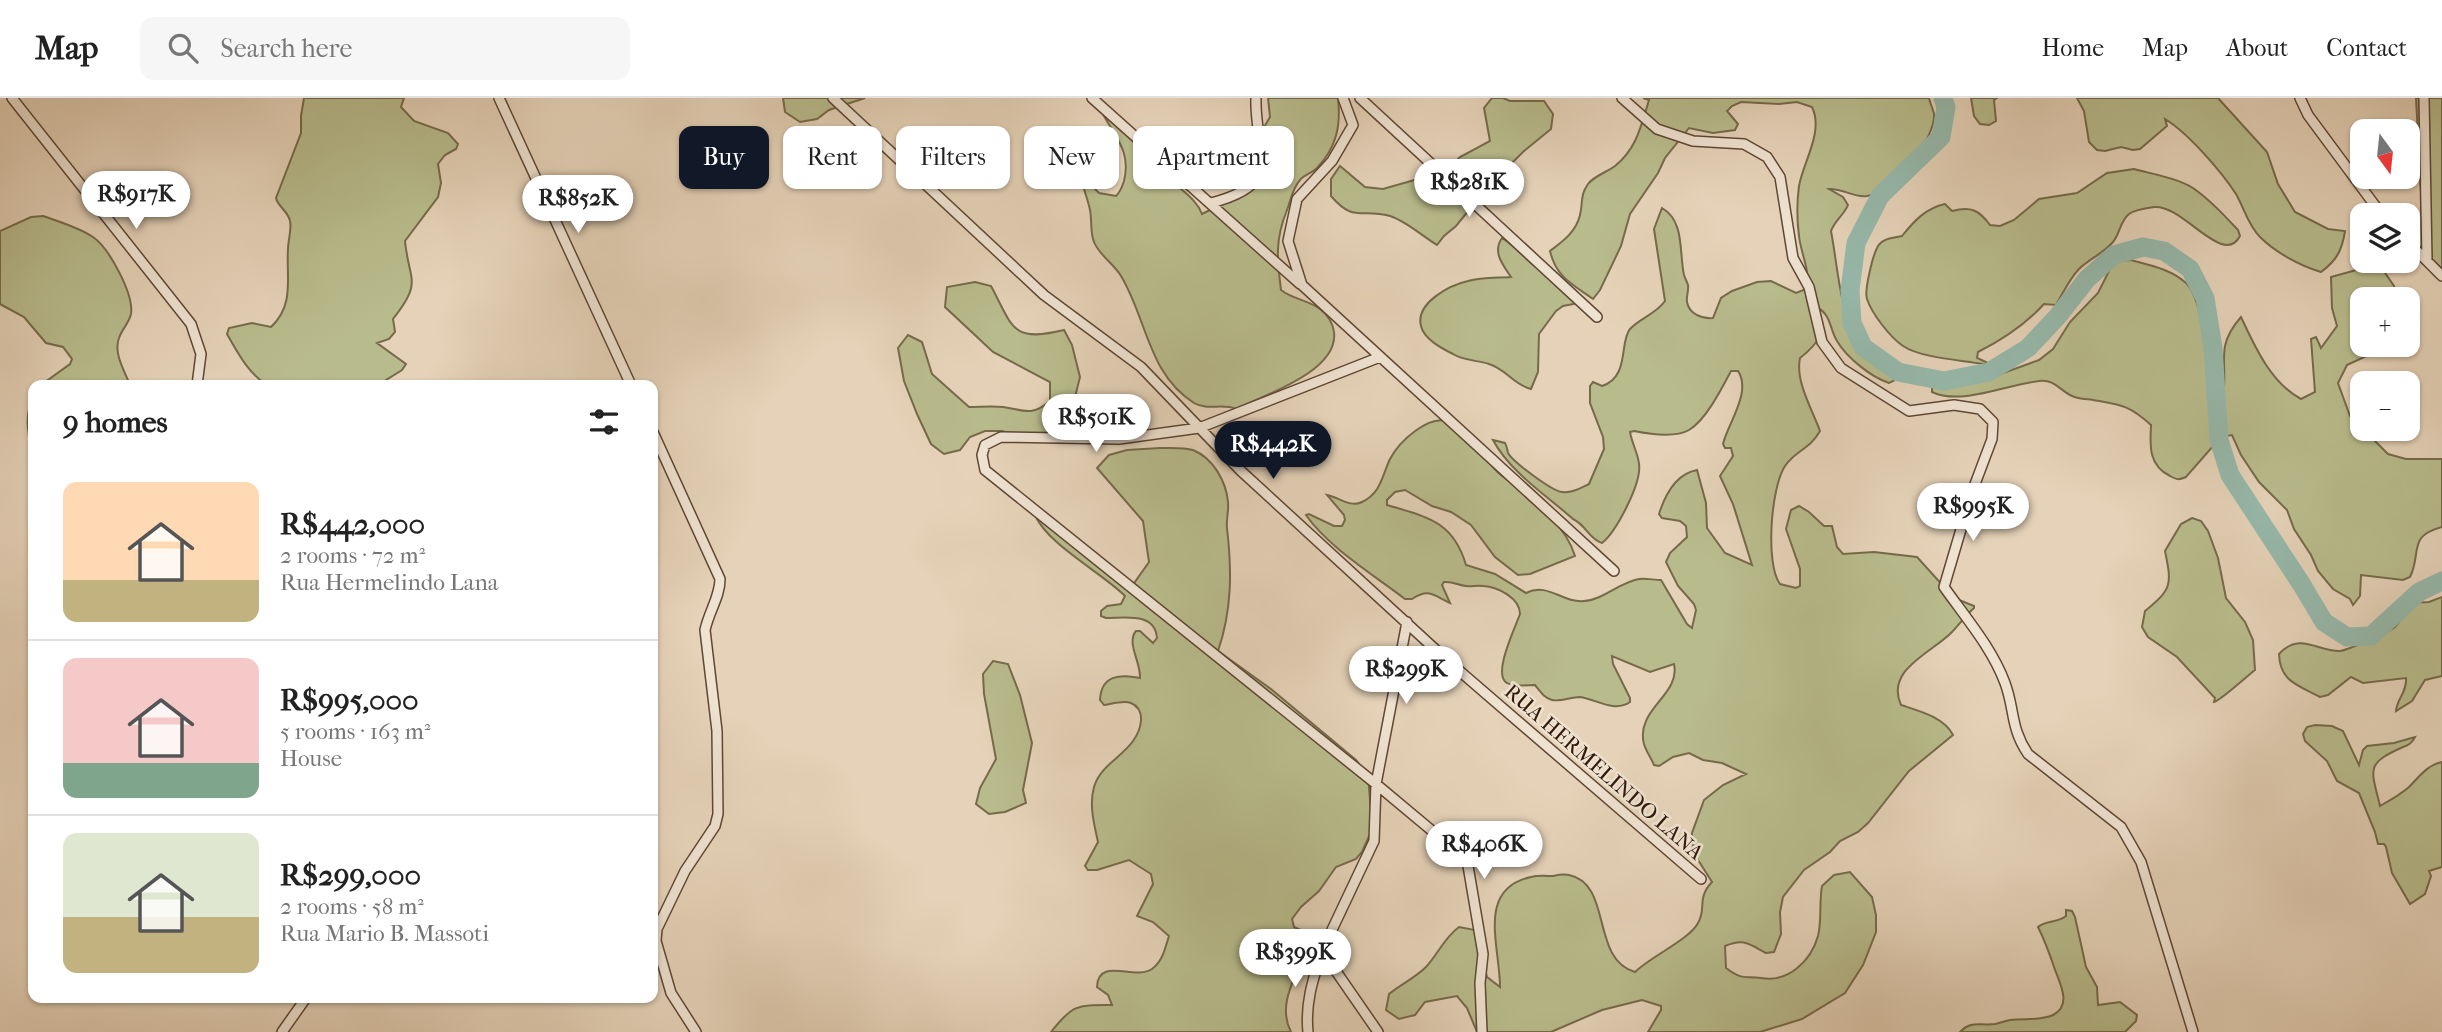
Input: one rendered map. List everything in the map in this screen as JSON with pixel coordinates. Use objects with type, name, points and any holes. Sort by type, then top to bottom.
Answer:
[{"type":"street","points":[[12,98],[191,324],[201,354],[198,380]]},
{"type":"street","points":[[499,98],[629,380]]},
{"type":"street","name":"RUA HERMELINDO LANA","points":[[833,98],[1044,295],[1141,367],[1241,471],[1407,622],[1701,878]]},
{"type":"street","points":[[1092,98],[1302,285],[1614,571]]},
{"type":"street","points":[[1211,203],[1235,197],[1256,182],[1263,156],[1256,98]]},
{"type":"street","points":[[1302,285],[1288,241],[1297,199],[1332,161],[1353,125],[1343,98]]},
{"type":"street","points":[[1360,98],[1597,317]]},
{"type":"street","points":[[1622,98],[1657,129],[1693,141],[1744,144],[1767,157],[1780,177],[1793,258],[1809,287],[1822,342],[1840,368],[1909,411],[1954,405],[1980,409],[1993,422],[1992,439],[1972,492],[1944,587],[1996,660],[2006,685],[2017,738],[2028,754],[2121,827],[2141,862],[2193,1032]]},
{"type":"street","points":[[2300,98],[2308,115],[2373,203]]},
{"type":"street","points":[[2424,98],[2427,261]]},
{"type":"street","points":[[2420,254],[2442,276]]},
{"type":"street","points":[[1380,357],[1199,428],[1119,439],[1001,437],[985,445],[982,461],[985,470],[1467,860],[1483,954],[1480,983],[1482,1032]]},
{"type":"street","points":[[658,443],[720,579],[720,592],[707,618],[705,630],[717,731],[718,814],[715,826],[685,871],[658,927]]},
{"type":"street","points":[[1308,1032],[1306,1014],[1310,989],[1322,951],[1374,841],[1376,784],[1407,622]]},
{"type":"street","points":[[658,948],[671,993],[696,1032]]},
{"type":"street","points":[[1322,951],[1378,1032]]},
{"type":"street","points":[[282,1032],[302,1003]]},
{"type":"green space","points":[[304,98],[404,98],[401,107],[414,121],[448,133],[458,144],[456,149],[445,155],[438,164],[441,183],[438,197],[405,241],[411,288],[393,319],[395,332],[389,339],[377,343],[406,364],[402,370],[386,380],[260,380],[249,369],[227,334],[229,328],[252,323],[271,327],[284,309],[288,290],[290,224],[276,198],[301,133]]},
{"type":"green space","points":[[783,98],[865,98],[829,110],[817,119],[800,122],[785,112]]},
{"type":"green space","points":[[1268,98],[1338,98],[1339,117],[1333,144],[1317,168],[1302,178],[1295,187],[1280,230],[1278,249],[1281,290],[1325,313],[1334,332],[1332,346],[1325,359],[1298,380],[1236,409],[1199,405],[1179,391],[1167,377],[1150,345],[1121,276],[1094,242],[1084,189],[1095,189],[1099,193],[1116,196],[1123,185],[1126,162],[1119,142],[1119,126],[1110,126],[1104,116],[1121,122],[1133,131],[1133,189],[1181,189],[1195,202],[1202,214],[1246,189],[1294,189],[1294,126],[1265,126],[1270,117]]},
{"type":"green space","points":[[1492,98],[1544,101],[1553,114],[1551,129],[1524,151],[1487,188],[1437,245],[1396,218],[1352,212],[1331,196],[1331,179],[1340,166],[1365,187],[1383,189],[1446,171],[1460,157],[1490,141],[1484,108]]},
{"type":"green space","points":[[1643,98],[1929,98],[1934,114],[1933,125],[1920,150],[1900,175],[1867,196],[1829,189],[1843,197],[1848,205],[1831,231],[1847,316],[1862,347],[1892,374],[1895,380],[1889,383],[1882,380],[1853,360],[1841,347],[1828,319],[1818,308],[1819,336],[1800,358],[1799,367],[1802,385],[1820,431],[1812,442],[1789,461],[1780,476],[1773,507],[1771,543],[1775,574],[1780,584],[1796,588],[1800,586],[1800,569],[1786,529],[1791,510],[1799,506],[1824,526],[1832,526],[1837,547],[1843,554],[1874,552],[1917,557],[1954,598],[1974,606],[1951,633],[1912,663],[1899,682],[1901,705],[1937,719],[1953,735],[1909,771],[1868,823],[1804,870],[1783,897],[1780,912],[1781,934],[1774,952],[1766,953],[1742,942],[1725,946],[1726,968],[1736,974],[1771,979],[1789,974],[1804,962],[1815,945],[1819,930],[1822,886],[1834,875],[1850,872],[1872,897],[1876,932],[1863,965],[1845,993],[1802,1019],[1760,1032],[1648,1032],[1661,1006],[1642,1000],[1602,1010],[1551,1032],[1477,1032],[1467,1008],[1457,996],[1425,1002],[1415,1015],[1399,1019],[1386,1010],[1389,994],[1426,967],[1459,927],[1475,930],[1487,977],[1500,987],[1495,937],[1497,906],[1503,893],[1514,883],[1531,877],[1567,875],[1583,881],[1592,892],[1612,953],[1621,964],[1635,972],[1679,942],[1694,929],[1701,918],[1704,893],[1712,882],[1693,852],[1692,833],[1704,800],[1723,785],[1746,774],[1689,753],[1673,757],[1659,766],[1654,765],[1644,744],[1643,732],[1651,711],[1671,685],[1674,664],[1650,672],[1612,656],[1613,664],[1630,698],[1630,702],[1618,706],[1580,697],[1552,700],[1544,696],[1535,685],[1507,683],[1503,678],[1503,661],[1520,614],[1512,598],[1489,587],[1444,582],[1442,585],[1450,603],[1427,593],[1405,599],[1326,538],[1306,515],[1334,526],[1342,526],[1344,515],[1327,495],[1353,504],[1362,502],[1377,489],[1390,459],[1407,437],[1424,425],[1442,420],[1465,432],[1494,469],[1554,521],[1575,556],[1530,574],[1518,575],[1495,557],[1471,525],[1451,512],[1432,506],[1405,490],[1395,492],[1387,500],[1387,505],[1426,518],[1446,530],[1461,550],[1466,565],[1495,574],[1526,593],[1534,590],[1548,591],[1576,601],[1598,598],[1632,581],[1661,580],[1692,628],[1696,610],[1694,604],[1678,586],[1666,562],[1670,553],[1687,537],[1686,526],[1680,521],[1662,518],[1659,514],[1664,500],[1677,481],[1689,472],[1697,470],[1706,503],[1707,528],[1725,553],[1752,565],[1733,504],[1720,476],[1733,456],[1731,448],[1725,448],[1723,444],[1741,398],[1742,379],[1738,371],[1731,371],[1707,411],[1689,430],[1669,435],[1630,432],[1639,472],[1621,518],[1602,543],[1519,473],[1493,440],[1505,443],[1508,453],[1517,463],[1557,490],[1569,492],[1589,484],[1604,449],[1603,437],[1590,403],[1590,386],[1593,382],[1602,386],[1611,382],[1620,367],[1630,329],[1665,301],[1654,229],[1662,208],[1678,229],[1684,275],[1688,285],[1687,302],[1690,310],[1697,315],[1713,318],[1721,298],[1757,282],[1771,281],[1796,293],[1806,289],[1807,269],[1799,236],[1798,198],[1801,177],[1816,127],[1812,107],[1797,102],[1741,102],[1727,111],[1738,124],[1735,130],[1713,133],[1689,128],[1665,158],[1630,214],[1621,246],[1593,299],[1561,274],[1550,251],[1568,236],[1575,226],[1588,184],[1615,166],[1633,144],[1649,100]]},
{"type":"green space","points":[[1971,98],[1997,98],[1994,100],[1996,121],[1989,125],[1980,124],[1974,116]]},
{"type":"green space","points":[[2077,98],[2218,98],[2267,152],[2278,184],[2295,212],[2328,229],[2345,231],[2338,255],[2321,272],[2296,262],[2273,248],[2256,232],[2236,194],[2213,164],[2184,133],[2165,119],[2167,126],[2140,149],[2121,147],[2097,150],[2089,142],[2084,111]]},
{"type":"green space","points":[[2416,98],[2442,98],[2442,279],[2430,261],[2422,212],[2420,119],[2417,119]]},
{"type":"green space","points":[[2134,169],[2172,179],[2193,188],[2222,213],[2238,230],[2240,236],[2233,244],[2223,245],[2165,209],[2154,207],[2131,213],[2124,220],[2113,242],[2076,273],[2056,305],[2044,304],[2014,331],[1978,352],[1977,358],[1988,363],[1983,364],[1930,356],[1903,346],[1887,331],[1869,305],[1866,295],[1868,281],[1878,246],[1885,240],[1902,236],[1926,212],[1945,204],[1952,211],[1969,209],[1982,216],[1990,225],[2000,226],[2014,220],[2039,199],[2077,193],[2107,173]]},
{"type":"green space","points":[[43,216],[93,237],[119,272],[131,305],[131,314],[119,338],[117,350],[128,380],[48,380],[70,364],[72,359],[63,347],[46,343],[24,317],[0,304],[0,231],[31,217]]},
{"type":"green space","points":[[1502,238],[1562,286],[1575,300],[1574,304],[1563,306],[1556,311],[1539,334],[1538,372],[1531,389],[1495,366],[1462,358],[1443,349],[1429,339],[1421,326],[1423,310],[1444,291],[1473,280],[1511,277],[1498,253]]},
{"type":"green space","points":[[2131,260],[2174,274],[2186,283],[2193,293],[2202,323],[2210,405],[2214,411],[2224,388],[2226,342],[2241,317],[2258,352],[2273,374],[2281,384],[2301,399],[2315,392],[2311,339],[2316,337],[2321,348],[2337,326],[2332,308],[2331,277],[2350,272],[2385,273],[2394,287],[2350,287],[2350,357],[2364,357],[2347,365],[2338,383],[2350,416],[2350,441],[2375,441],[2388,454],[2406,459],[2442,459],[2442,527],[2424,535],[2420,540],[2410,577],[2403,580],[2361,575],[2360,596],[2353,605],[2350,599],[2333,589],[2318,571],[2294,529],[2287,510],[2259,482],[2241,455],[2232,435],[2221,437],[2186,477],[2178,479],[2163,471],[2154,460],[2151,425],[2137,413],[2124,407],[2074,397],[2053,383],[2044,381],[1957,397],[1932,392],[1932,388],[1938,384],[1995,376],[2039,360],[2053,349],[2070,322],[2098,293],[2111,267],[2119,261]]},
{"type":"green space","points":[[975,282],[991,286],[1010,321],[1023,333],[1047,334],[1064,330],[1072,345],[1080,377],[1076,410],[1080,426],[1067,435],[1019,437],[1002,431],[985,431],[970,437],[960,450],[944,454],[931,444],[904,381],[898,348],[908,335],[922,342],[932,374],[969,407],[1003,407],[1033,411],[1050,401],[1050,382],[993,352],[945,307],[947,287]]},
{"type":"green space","points":[[1185,448],[1200,454],[1217,471],[1227,494],[1230,590],[1218,651],[1271,689],[1356,760],[1368,775],[1370,834],[1362,852],[1356,859],[1336,867],[1319,891],[1292,919],[1294,927],[1305,932],[1308,941],[1288,997],[1286,1009],[1291,1032],[1051,1032],[1065,1016],[1077,1008],[1112,1005],[1108,995],[1097,987],[1099,978],[1110,971],[1136,973],[1152,969],[1161,958],[1169,936],[1153,922],[1137,916],[1153,884],[1151,874],[1129,860],[1097,870],[1088,870],[1085,866],[1098,842],[1092,808],[1094,787],[1106,767],[1133,741],[1141,720],[1139,710],[1131,703],[1104,705],[1100,700],[1101,692],[1104,685],[1113,678],[1140,678],[1133,636],[1136,631],[1140,631],[1153,643],[1157,638],[1155,630],[1151,624],[1138,618],[1101,616],[1101,611],[1107,606],[1121,604],[1125,596],[1051,537],[1035,515],[1132,586],[1149,562],[1143,521],[1097,468],[1109,455],[1127,450]]},
{"type":"green space","points":[[2192,518],[2201,521],[2208,531],[2218,558],[2226,598],[2245,622],[2253,640],[2255,670],[2214,702],[2215,698],[2177,657],[2148,637],[2142,627],[2145,611],[2168,586],[2169,572],[2165,551],[2181,524]]},
{"type":"green space","points":[[2442,597],[2442,676],[2425,680],[2412,701],[2396,711],[2406,678],[2363,683],[2351,677],[2328,695],[2320,697],[2292,682],[2283,671],[2279,654],[2287,647],[2302,643],[2344,650],[2395,627],[2408,603],[2429,602]]},
{"type":"green space","points":[[993,661],[1008,664],[1020,695],[1032,743],[1023,790],[1026,803],[1005,812],[989,814],[976,804],[980,788],[996,759],[983,674]]},
{"type":"green space","points":[[2332,726],[2343,731],[2359,765],[2363,750],[2367,746],[2415,737],[2409,745],[2377,763],[2373,775],[2380,806],[2406,790],[2428,768],[2442,762],[2442,867],[2429,871],[2431,876],[2425,894],[2410,904],[2392,873],[2386,847],[2384,844],[2378,844],[2359,793],[2337,781],[2327,761],[2305,741],[2303,734],[2307,727]]},
{"type":"green space","points":[[2066,910],[2072,911],[2075,917],[2086,967],[2097,987],[2098,1005],[2120,1002],[2137,1015],[2136,1021],[2125,1032],[1960,1032],[1972,1025],[2043,1018],[2059,1011],[2063,993],[2038,927],[2063,918],[2066,916]]},
{"type":"waterway","points":[[1943,98],[1946,107],[1941,137],[1880,196],[1856,243],[1850,290],[1852,323],[1863,347],[1898,372],[1944,381],[1989,372],[2028,348],[2087,279],[2114,255],[2143,247],[2164,251],[2190,269],[2205,298],[2213,348],[2219,440],[2230,475],[2324,622],[2347,637],[2371,636],[2419,592],[2442,581]]}]
